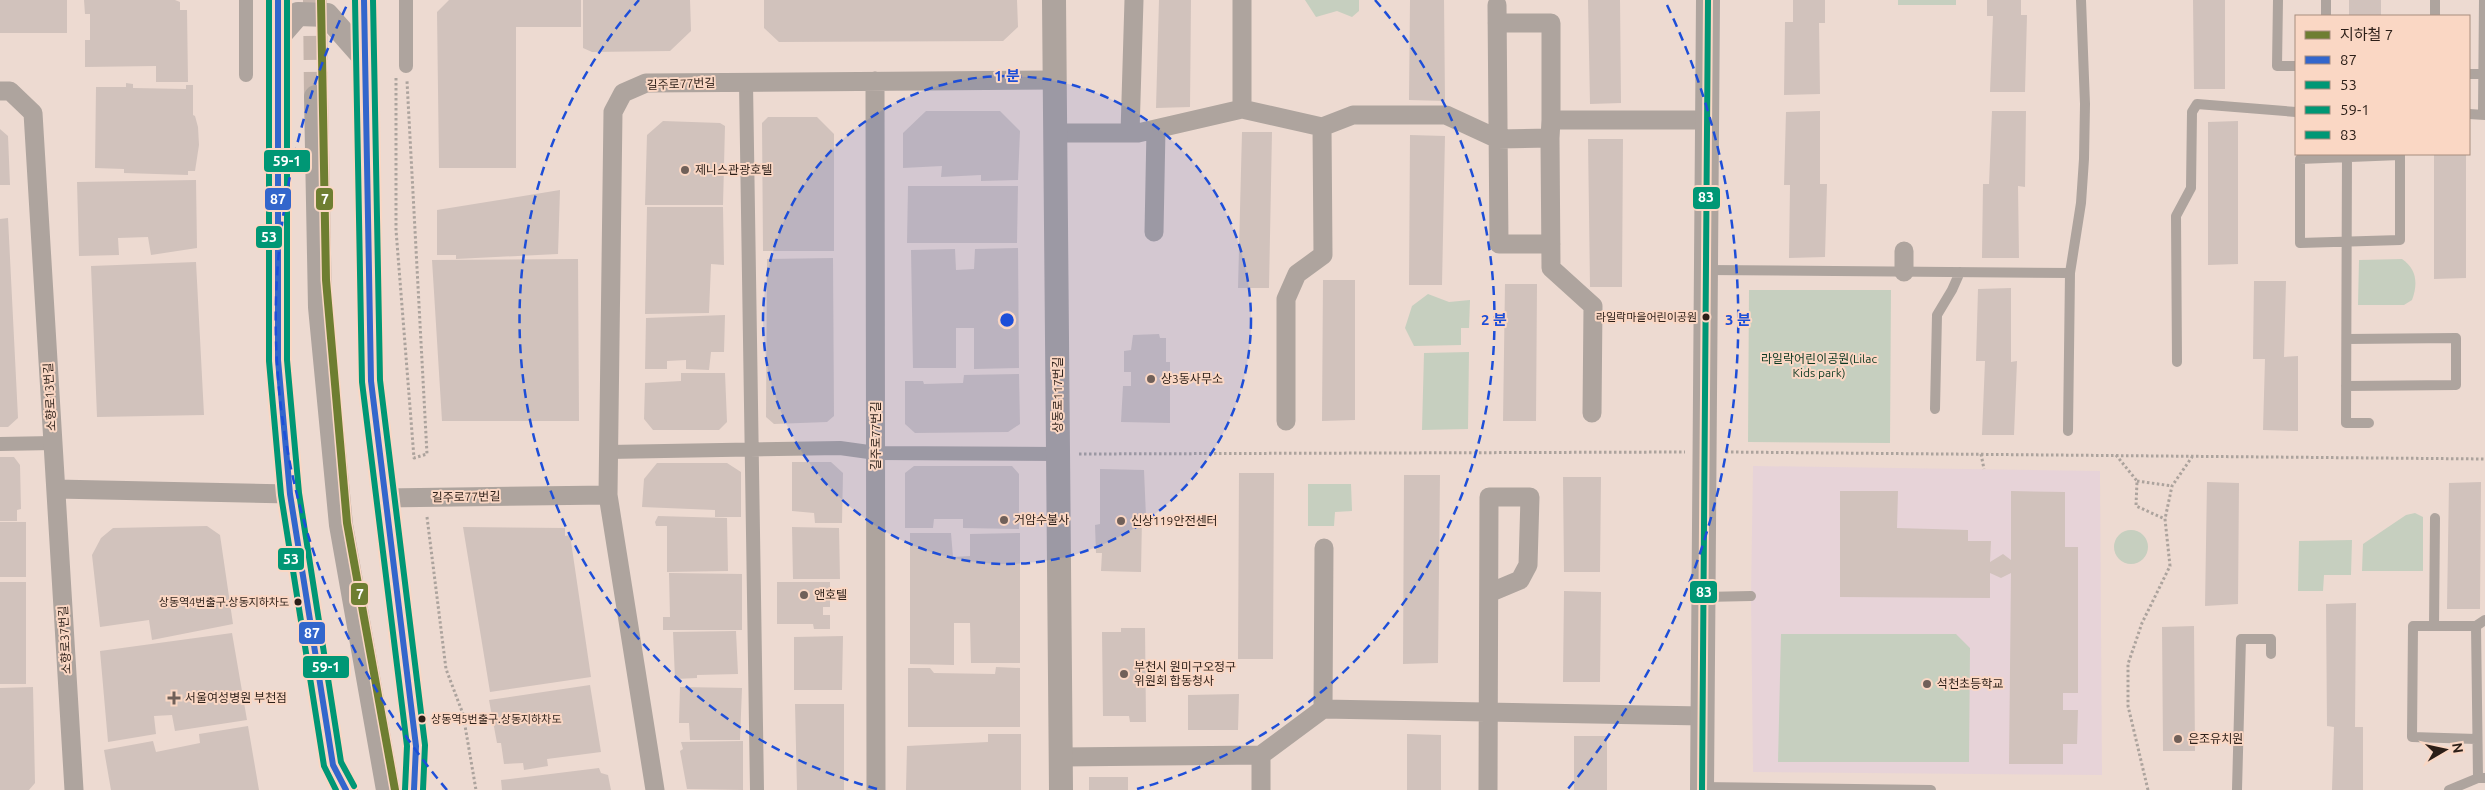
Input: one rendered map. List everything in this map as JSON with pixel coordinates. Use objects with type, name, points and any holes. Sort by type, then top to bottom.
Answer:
[{"type":"street","points":[[246,0],[246,75]]},
{"type":"street","points":[[278,0],[278,360],[290,494],[333,766],[346,790]]},
{"type":"street","points":[[364,0],[371,381],[416,746],[414,790]]},
{"type":"street","points":[[401,67],[406,0]]},
{"type":"street","name":"상동로117번길","points":[[1054,0],[1061,790]]},
{"type":"street","points":[[1130,133],[1134,0]]},
{"type":"street","points":[[1242,0],[1242,109]]},
{"type":"street","points":[[1702,788],[1708,0]]},
{"type":"street","points":[[278,37],[298,14],[327,15],[365,58]]},
{"type":"street","points":[[1551,244],[1499,244],[1497,14],[1551,23],[1551,129],[1551,244],[1551,268],[1593,306],[1592,413]]},
{"type":"street","name":"길주로77번길","points":[[654,790],[608,495],[613,112],[623,93],[646,84],[1055,80]]},
{"type":"street","name":"길주로77번길","points":[[875,81],[876,790]]},
{"type":"street","points":[[746,83],[757,790]]},
{"type":"street","name":"소향로13번길","points":[[0,90],[10,91],[33,113],[56,490]]},
{"type":"street","points":[[316,97],[320,307],[341,525],[388,790]]},
{"type":"street","points":[[1055,133],[1130,133],[1156,129],[1242,109],[1322,127],[1353,115],[1446,115],[1498,139],[1551,129],[1708,120]]},
{"type":"street","points":[[1286,421],[1286,299],[1296,274],[1322,255],[1322,127]]},
{"type":"street","points":[[1154,232],[1156,129]]},
{"type":"street","points":[[1904,251],[1904,272]]},
{"type":"street","points":[[0,444],[53,443]]},
{"type":"street","points":[[608,452],[840,448],[876,453],[1058,454]]},
{"type":"street","points":[[56,490],[290,494]]},
{"type":"street","name":"소향로37번길","points":[[56,490],[74,790]]},
{"type":"street","name":"길주로77번길","points":[[384,498],[608,495]]},
{"type":"street","points":[[1488,790],[1489,497],[1530,497],[1528,565],[1520,580],[1489,593]]},
{"type":"street","points":[[1323,709],[1324,548]]},
{"type":"street","points":[[1061,757],[1261,754],[1323,709],[1703,716]]},
{"type":"street","points":[[1261,754],[1261,790]]},
{"type":"lane","points":[[2068,431],[2070,273],[2081,203],[2084,159],[2085,104],[2081,0]]},
{"type":"lane","points":[[2278,0],[2277,66],[2295,66]]},
{"type":"lane","points":[[2326,0],[2326,15]]},
{"type":"lane","points":[[2435,0],[2435,15]]},
{"type":"lane","points":[[2470,114],[2484,114],[2484,0]]},
{"type":"lane","points":[[2470,74],[2483,74]]},
{"type":"lane","points":[[2177,362],[2176,216],[2191,188],[2192,112],[2197,104],[2295,112]]},
{"type":"lane","points":[[2347,155],[2346,423],[2369,423]]},
{"type":"lane","points":[[2347,155],[2400,155],[2400,240],[2347,242],[2300,243],[2300,158],[2347,155]]},
{"type":"lane","points":[[1707,270],[2070,273]]},
{"type":"lane","points":[[1935,409],[1936,315],[1952,290],[1960,272]]},
{"type":"lane","points":[[2346,386],[2456,385],[2456,338],[2347,338]]},
{"type":"lane","points":[[2434,626],[2435,518]]},
{"type":"lane","points":[[1704,597],[1751,596]]},
{"type":"lane","points":[[2476,738],[2412,737],[2413,626],[2476,626],[2485,620]]},
{"type":"lane","points":[[2449,790],[2481,778],[2476,738],[2476,626]]},
{"type":"lane","points":[[2238,790],[2241,639],[2271,638],[2271,654]]},
{"type":"lane","points":[[1702,788],[1931,790]]},
{"type":"path","points":[[401,67],[427,454],[414,458],[396,230],[401,67]]},
{"type":"path","points":[[1058,454],[1705,452],[2485,459]]},
{"type":"path","points":[[1981,454],[1984,469]]},
{"type":"path","points":[[2116,455],[2137,481],[2136,506],[2165,519]]},
{"type":"path","points":[[2148,790],[2128,706],[2128,664],[2142,623],[2170,566],[2165,519],[2172,486],[2192,456]]},
{"type":"path","points":[[2137,481],[2172,486]]},
{"type":"path","points":[[427,516],[446,669],[463,714],[476,790]]},
{"type":"shaded area","name":"석천초등학교","points":[[1753,466],[2100,471],[2102,775],[1753,772],[1751,596]]},
{"type":"green space","points":[[1305,0],[1359,0],[1359,11],[1352,17],[1337,11],[1316,17]]},
{"type":"green space","points":[[1898,0],[1956,0],[1956,5],[1898,5]]},
{"type":"green space","points":[[2402,259],[2411,267],[2415,277],[2412,300],[2404,305],[2358,305],[2359,260]]},
{"type":"green space","name":"라일락어린이공원(Lilac Kids park)","points":[[1749,290],[1891,290],[1890,443],[1748,442]]},
{"type":"green space","points":[[1428,294],[1449,302],[1470,300],[1469,328],[1461,328],[1461,345],[1414,346],[1405,328],[1412,306]]},
{"type":"green space","points":[[1469,352],[1468,429],[1422,430],[1424,353]]},
{"type":"green space","points":[[1308,484],[1351,484],[1352,511],[1335,512],[1334,526],[1308,526]]},
{"type":"green space","points":[[2415,513],[2423,517],[2423,571],[2362,571],[2363,544],[2406,515]]},
{"type":"green space","points":[[2131,530],[2138,531],[2143,535],[2147,540],[2147,554],[2143,559],[2138,563],[2131,564],[2124,563],[2119,559],[2115,554],[2114,547],[2115,540],[2119,535],[2124,531]]},
{"type":"green space","points":[[2352,540],[2351,575],[2324,575],[2323,591],[2298,591],[2299,541]]},
{"type":"green space","points":[[1781,634],[1956,634],[1970,648],[1969,762],[1778,762]]},
{"type":"building","points":[[0,0],[67,0],[67,33],[0,33]]},
{"type":"building","points":[[84,0],[175,0],[180,2],[180,10],[187,10],[188,82],[156,82],[156,66],[85,67],[85,40],[90,40],[90,14],[85,14]]},
{"type":"building","points":[[449,0],[581,0],[581,27],[516,27],[516,168],[439,168],[437,12]]},
{"type":"building","points":[[583,0],[690,0],[691,31],[670,51],[592,52],[583,48]]},
{"type":"building","points":[[764,0],[1017,0],[1018,27],[1003,41],[779,42],[764,28]]},
{"type":"building","points":[[1159,0],[1191,0],[1190,107],[1156,108]]},
{"type":"building","points":[[1410,0],[1444,0],[1445,101],[1409,100]]},
{"type":"building","points":[[1588,0],[1620,0],[1621,103],[1590,104]]},
{"type":"building","points":[[1793,0],[1825,0],[1825,23],[1819,23],[1820,94],[1784,95],[1785,22],[1793,22]]},
{"type":"building","points":[[1987,0],[2021,0],[2021,15],[2027,15],[2025,92],[1990,92],[1993,16],[1987,16]]},
{"type":"building","points":[[2193,0],[2225,0],[2225,89],[2194,89]]},
{"type":"building","points":[[2349,0],[2381,0],[2381,15],[2349,15]]},
{"type":"building","points":[[126,83],[133,84],[133,88],[186,89],[186,85],[193,85],[193,115],[198,127],[199,145],[195,171],[188,171],[188,175],[124,173],[124,169],[95,168],[96,87],[126,87]]},
{"type":"building","points":[[926,111],[1000,111],[1020,131],[1018,180],[981,181],[981,175],[941,177],[942,166],[903,168],[903,133]]},
{"type":"building","points":[[1820,111],[1820,184],[1827,184],[1825,257],[1789,258],[1790,185],[1784,185],[1786,112]]},
{"type":"building","points":[[1992,111],[2026,111],[2025,187],[2018,186],[2019,258],[1982,258],[1983,184],[1989,184]]},
{"type":"building","points":[[768,117],[817,117],[834,134],[834,251],[763,251],[762,123]]},
{"type":"building","name":"제니스관광호텔","points":[[663,121],[720,123],[725,126],[723,205],[645,205],[647,135]]},
{"type":"building","points":[[2238,121],[2238,264],[2208,265],[2208,122]]},
{"type":"building","points":[[0,129],[8,136],[10,185],[0,185]]},
{"type":"building","points":[[1242,132],[1272,132],[1269,288],[1238,288]]},
{"type":"building","points":[[1410,135],[1445,136],[1442,285],[1409,285]]},
{"type":"building","points":[[1588,139],[1623,139],[1622,287],[1590,287]]},
{"type":"building","points":[[2434,155],[2466,155],[2466,278],[2434,279]]},
{"type":"building","points":[[196,180],[197,248],[151,255],[148,237],[118,238],[119,255],[79,256],[77,182]]},
{"type":"building","points":[[908,186],[1018,186],[1017,243],[907,243]]},
{"type":"building","points":[[560,190],[558,254],[456,259],[456,255],[437,255],[437,210]]},
{"type":"building","points":[[647,207],[723,207],[724,265],[711,264],[709,313],[645,314]]},
{"type":"building","points":[[8,218],[18,418],[8,427],[0,427],[0,219]]},
{"type":"building","points":[[1018,248],[1019,368],[974,369],[974,328],[956,328],[956,368],[913,368],[911,250],[955,249],[956,270],[974,269],[975,249]]},
{"type":"building","points":[[833,258],[834,416],[827,422],[774,424],[766,417],[767,259]]},
{"type":"building","points":[[578,259],[579,421],[442,421],[432,260]]},
{"type":"building","points":[[196,262],[204,415],[97,417],[91,266]]},
{"type":"building","points":[[1323,280],[1355,280],[1355,420],[1322,421]]},
{"type":"building","points":[[2254,281],[2286,281],[2284,357],[2298,356],[2298,431],[2263,430],[2265,359],[2253,359]]},
{"type":"building","points":[[1505,284],[1537,284],[1536,421],[1503,421]]},
{"type":"building","points":[[2011,288],[2011,362],[2017,361],[2014,435],[1982,435],[1985,361],[1976,361],[1978,289]]},
{"type":"building","points":[[725,315],[724,352],[711,352],[709,370],[686,369],[686,360],[667,361],[667,369],[645,369],[646,318]]},
{"type":"building","name":"상3동사무소","points":[[1159,334],[1160,338],[1166,338],[1166,362],[1170,362],[1170,423],[1121,422],[1123,386],[1131,386],[1131,372],[1124,372],[1124,351],[1131,350],[1133,335]]},
{"type":"building","points":[[681,373],[725,373],[727,422],[719,430],[653,430],[644,419],[645,383],[681,381]]},
{"type":"building","points":[[1019,374],[1020,424],[1008,432],[915,433],[905,424],[905,381],[923,381],[924,384],[963,383],[964,375]]},
{"type":"building","points":[[0,457],[14,457],[20,465],[21,509],[17,510],[17,521],[0,521]]},
{"type":"building","points":[[792,462],[831,462],[843,473],[842,523],[815,523],[814,513],[792,511]]},
{"type":"building","points":[[657,463],[727,463],[741,472],[741,517],[715,517],[715,510],[642,507],[644,479]]},
{"type":"building","points":[[914,466],[1012,466],[1019,474],[1019,529],[963,528],[963,519],[934,519],[933,528],[905,528],[905,473]]},
{"type":"building","name":"신상119안전센터","points":[[1100,469],[1144,470],[1146,517],[1142,517],[1141,572],[1101,571],[1102,553],[1096,553],[1095,525],[1100,524]]},
{"type":"building","points":[[1239,473],[1274,473],[1273,659],[1238,659]]},
{"type":"building","points":[[1404,475],[1440,475],[1438,663],[1403,664]]},
{"type":"building","points":[[1563,477],[1601,477],[1600,572],[1564,572]]},
{"type":"building","points":[[2207,482],[2239,483],[2238,604],[2205,606]]},
{"type":"building","points":[[2481,482],[2480,609],[2447,609],[2449,483]]},
{"type":"building","points":[[1840,491],[1898,491],[1897,528],[1968,530],[1968,541],[1991,541],[1990,562],[2003,554],[2011,560],[2011,491],[2065,492],[2065,547],[2078,547],[2078,693],[2063,693],[2063,710],[2078,710],[2077,744],[2063,744],[2063,764],[2009,764],[2011,573],[2001,578],[1990,573],[1990,598],[1840,597]]},
{"type":"building","points":[[658,516],[727,518],[728,571],[667,572],[667,526],[656,526],[655,522]]},
{"type":"building","points":[[0,522],[26,522],[26,577],[0,577]]},
{"type":"building","points":[[207,526],[220,535],[233,624],[152,640],[149,620],[100,627],[92,555],[101,538],[113,528]]},
{"type":"building","points":[[463,527],[565,528],[565,536],[570,535],[591,677],[490,692]]},
{"type":"building","points":[[792,527],[839,528],[840,579],[793,579]]},
{"type":"building","points":[[910,533],[951,533],[953,557],[970,556],[970,534],[1020,533],[1020,663],[971,663],[970,623],[954,623],[954,665],[910,664]]},
{"type":"building","points":[[669,573],[742,574],[742,630],[663,630],[663,617],[670,617]]},
{"type":"building","points":[[0,582],[26,582],[26,684],[0,684]]},
{"type":"building","name":"앤호텔","points":[[777,582],[830,582],[830,607],[823,607],[823,615],[830,615],[830,629],[814,629],[813,624],[777,624]]},
{"type":"building","points":[[1564,591],[1601,592],[1600,682],[1563,682]]},
{"type":"building","points":[[2356,603],[2355,727],[2363,727],[2363,790],[2332,790],[2334,727],[2327,726],[2326,604]]},
{"type":"building","points":[[2194,626],[2195,751],[2163,751],[2162,627]]},
{"type":"building","name":"부천시 원미구오정구 위원회 합동청사","points":[[1121,628],[1145,628],[1146,722],[1130,722],[1129,716],[1103,716],[1102,632],[1121,632]]},
{"type":"building","points":[[736,631],[738,674],[697,675],[697,678],[675,679],[673,632]]},
{"type":"building","points":[[232,633],[247,720],[175,731],[172,715],[154,716],[156,734],[108,742],[100,651]]},
{"type":"building","points":[[843,636],[842,690],[794,690],[794,637]]},
{"type":"building","points":[[996,667],[1020,668],[1020,727],[908,727],[908,668],[930,668],[934,673],[995,674]]},
{"type":"building","points":[[590,685],[601,752],[547,759],[548,766],[524,770],[523,763],[504,764],[501,743],[497,743],[489,700]]},
{"type":"building","points":[[33,687],[35,783],[29,790],[0,790],[0,688]]},
{"type":"building","points":[[680,687],[742,688],[740,740],[690,740],[689,723],[679,723]]},
{"type":"building","points":[[1239,694],[1238,730],[1188,730],[1188,695]]},
{"type":"building","points":[[795,704],[844,704],[844,790],[797,790]]},
{"type":"building","points":[[248,726],[259,790],[111,790],[104,750],[153,741],[156,752],[200,743],[199,734]]},
{"type":"building","points":[[988,734],[1021,734],[1021,790],[906,790],[907,746],[988,742]]},
{"type":"building","points":[[1407,734],[1441,735],[1441,790],[1407,790]]},
{"type":"building","points":[[1574,736],[1607,736],[1607,790],[1574,790]]},
{"type":"building","points":[[743,741],[743,790],[687,789],[680,751],[683,749],[681,742]]},
{"type":"building","points":[[599,768],[601,773],[608,775],[611,790],[502,790],[501,780]]},
{"type":"building","points":[[1089,777],[1128,777],[1128,790],[1089,790]]},
{"type":"tunnel","points":[[315,0],[316,97]]},
{"type":"metro line","name":"7","points":[[321,0],[326,280],[347,523],[395,790]]},
{"type":"transit line","name":"53","points":[[269,0],[269,361],[281,495],[324,766],[336,790]]},
{"type":"transit line","name":"87","points":[[278,0],[278,360],[290,494],[333,765],[346,790]]},
{"type":"transit line","name":"59-1","points":[[287,0],[287,360],[299,493],[341,762],[354,786]]},
{"type":"transit line","name":"53","points":[[355,0],[362,382],[407,746],[405,790]]},
{"type":"transit line","name":"87","points":[[364,0],[371,381],[416,746],[414,790]]},
{"type":"transit line","name":"59-1","points":[[373,0],[380,380],[425,745],[423,790]]},
{"type":"transit line","name":"83","points":[[1702,790],[1708,0]]},
{"type":"place","name":"제니스관광호텔","points":[[685,170]]},
{"type":"place","name":"라일락마을어린이공원","points":[[1706,317]]},
{"type":"place","name":"상3동사무소","points":[[1151,379]]},
{"type":"place","name":"거암수불사","points":[[1004,520]]},
{"type":"place","name":"신상119안전센터","points":[[1121,521]]},
{"type":"place","name":"앤호텔","points":[[804,595]]},
{"type":"place","name":"상동역4번출구.상동지하차도","points":[[298,602]]},
{"type":"place","name":"부천시 원미구오정구 위원회 합동청사","points":[[1124,674]]},
{"type":"place","name":"석천초등학교","points":[[1927,684]]},
{"type":"place","name":"서울여성병원 부천점","points":[[174,698]]},
{"type":"place","name":"상동역5번출구.상동지하차도","points":[[422,719]]},
{"type":"place","name":"은조유치원","points":[[2178,739]]}]
